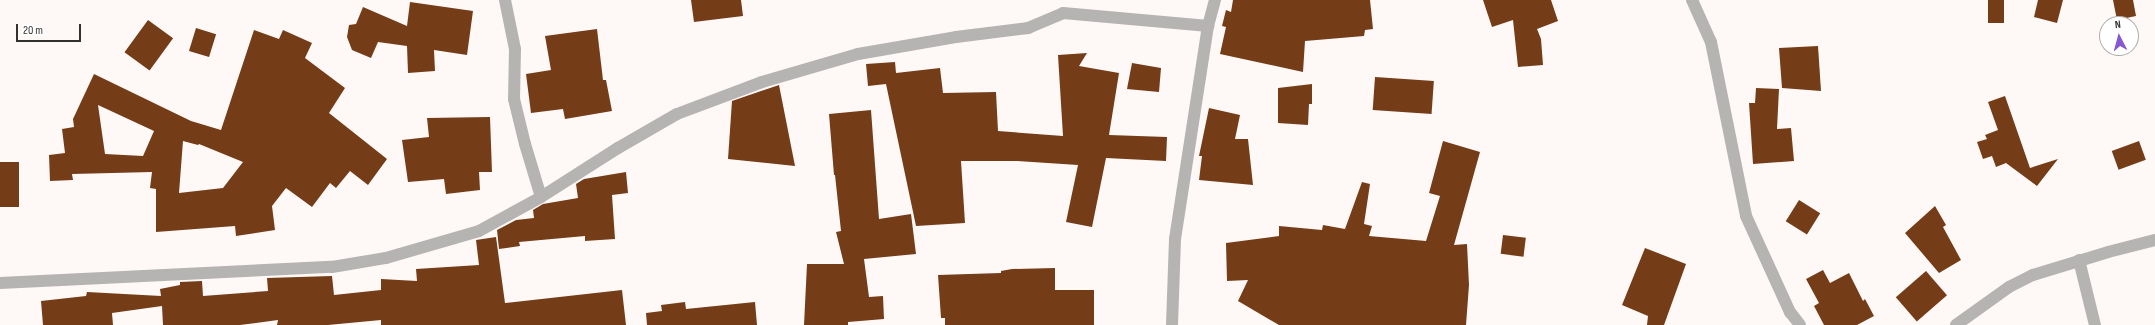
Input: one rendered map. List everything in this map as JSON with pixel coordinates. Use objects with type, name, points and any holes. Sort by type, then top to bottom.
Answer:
[{"type":"street","points":[[505,0],[515,49],[514,99],[525,144],[541,197]]},
{"type":"street","points":[[1172,325],[1175,239],[1208,26],[1215,0]]},
{"type":"street","points":[[1692,0],[1711,42],[1746,216],[1790,312],[1800,325]]},
{"type":"street","points":[[0,283],[332,266],[386,258],[479,231],[541,197],[618,148],[677,114],[762,82],[858,54],[956,36],[1028,28],[1063,13],[1208,26]]},
{"type":"street","points":[[1956,325],[2010,287],[2033,275],[2079,260],[2155,240]]},
{"type":"street","points":[[2079,260],[2095,325]]},
{"type":"building","points":[[691,0],[741,0],[743,16],[694,22]]},
{"type":"building","points":[[1233,0],[1370,0],[1373,29],[1365,30],[1364,36],[1305,41],[1303,72],[1220,54],[1226,27],[1222,26],[1226,10],[1231,12]]},
{"type":"building","points":[[1483,0],[1551,0],[1558,21],[1537,29],[1541,39],[1543,65],[1518,67],[1513,20],[1492,27]]},
{"type":"building","points":[[1988,0],[2004,0],[2004,23],[1988,23]]},
{"type":"building","points":[[2038,0],[2063,0],[2057,23],[2034,17]]},
{"type":"building","points":[[2113,0],[2133,0],[2136,16],[2116,16]]},
{"type":"building","points":[[410,2],[473,11],[467,55],[434,50],[435,71],[408,73],[407,46],[378,42],[371,58],[352,50],[347,37],[349,25],[356,24],[363,7],[407,26]]},
{"type":"building","points":[[148,20],[173,38],[150,71],[124,52]]},
{"type":"building","points":[[196,28],[216,34],[209,57],[189,51]]},
{"type":"building","points":[[597,29],[603,80],[606,80],[612,111],[565,119],[563,109],[531,113],[526,74],[551,70],[545,36]]},
{"type":"building","points":[[254,30],[279,39],[283,30],[312,43],[305,58],[345,88],[329,113],[387,159],[368,185],[350,171],[336,188],[330,183],[312,207],[286,188],[272,206],[275,230],[236,236],[235,226],[156,232],[156,189],[150,188],[152,172],[72,174],[73,180],[50,181],[49,155],[65,153],[62,129],[74,127],[73,119],[94,74],[191,121],[221,130]],"holes":[[[98,105],[154,131],[143,156],[105,154]],[[183,141],[199,144],[243,162],[223,188],[179,193]]]},
{"type":"building","points":[[1818,46],[1821,91],[1782,88],[1779,48]]},
{"type":"building","points":[[1087,53],[1079,66],[1119,73],[1109,135],[1167,137],[1166,161],[1106,158],[1092,227],[1066,222],[1078,165],[1017,161],[961,161],[965,223],[916,226],[886,84],[868,86],[866,64],[895,62],[896,73],[940,68],[943,93],[996,92],[998,131],[1063,136],[1058,55]]},
{"type":"building","points":[[1132,63],[1161,68],[1159,92],[1127,89]]},
{"type":"building","points":[[1375,77],[1434,81],[1432,114],[1373,110]]},
{"type":"building","points":[[1312,84],[1312,104],[1309,104],[1308,125],[1278,123],[1278,88]]},
{"type":"building","points":[[779,85],[795,166],[728,159],[732,101]]},
{"type":"building","points":[[1756,88],[1779,89],[1777,129],[1791,128],[1794,161],[1753,164],[1749,103],[1755,103]]},
{"type":"building","points":[[2005,96],[2030,168],[2058,159],[2037,186],[2006,163],[1996,167],[1992,156],[1983,159],[1977,142],[1987,139],[1985,135],[1998,130],[1988,102]]},
{"type":"building","points":[[1209,108],[1240,115],[1235,139],[1248,139],[1253,185],[1199,180],[1202,156],[1199,156]]},
{"type":"building","points":[[871,110],[879,219],[911,214],[916,254],[864,259],[869,297],[883,296],[884,319],[848,322],[848,325],[804,325],[807,264],[844,264],[836,232],[841,231],[834,175],[829,114]]},
{"type":"building","points":[[490,117],[492,172],[479,172],[480,190],[446,194],[444,179],[408,182],[402,140],[429,137],[427,118]]},
{"type":"building","points":[[1443,141],[1480,152],[1454,245],[1467,244],[1469,285],[1466,325],[1279,325],[1238,301],[1248,280],[1227,281],[1226,243],[1279,236],[1279,226],[1322,230],[1323,225],[1345,229],[1362,182],[1370,184],[1364,224],[1372,226],[1369,236],[1426,241],[1440,196],[1429,193]]},
{"type":"building","points":[[2139,141],[2146,160],[2119,170],[2112,151]]},
{"type":"building","points":[[0,162],[19,162],[19,207],[0,207]]},
{"type":"building","points":[[626,172],[628,193],[612,195],[615,239],[585,241],[585,236],[519,242],[520,246],[499,249],[497,230],[516,220],[534,218],[533,210],[543,204],[578,198],[576,184],[584,179]]},
{"type":"building","points":[[1799,200],[1820,213],[1807,234],[1786,221]]},
{"type":"building","points":[[1935,206],[1946,225],[1943,227],[1961,260],[1939,273],[1905,233]]},
{"type":"building","points":[[1503,235],[1526,238],[1524,257],[1501,254]]},
{"type":"building","points":[[496,237],[505,303],[622,290],[626,325],[381,325],[381,320],[328,325],[277,325],[278,320],[240,325],[163,325],[162,306],[112,313],[113,325],[43,325],[41,301],[86,296],[87,292],[161,296],[160,289],[180,285],[180,282],[202,281],[203,296],[268,291],[267,278],[332,276],[334,295],[381,290],[381,279],[417,281],[416,269],[479,265],[476,240]]},
{"type":"building","points":[[1645,248],[1686,264],[1664,325],[1647,325],[1648,316],[1622,305]]},
{"type":"building","points":[[1055,268],[1055,290],[1094,290],[1094,325],[945,325],[945,318],[941,318],[938,275],[1001,273],[1001,271],[1012,269]]},
{"type":"building","points":[[1823,270],[1830,283],[1849,273],[1863,301],[1865,299],[1874,316],[1857,325],[1824,325],[1814,306],[1819,303],[1806,279]]},
{"type":"building","points":[[1926,271],[1947,295],[1917,321],[1896,297]]},
{"type":"building","points":[[685,302],[686,309],[755,302],[757,325],[647,325],[646,313],[662,311],[661,305]]}]
